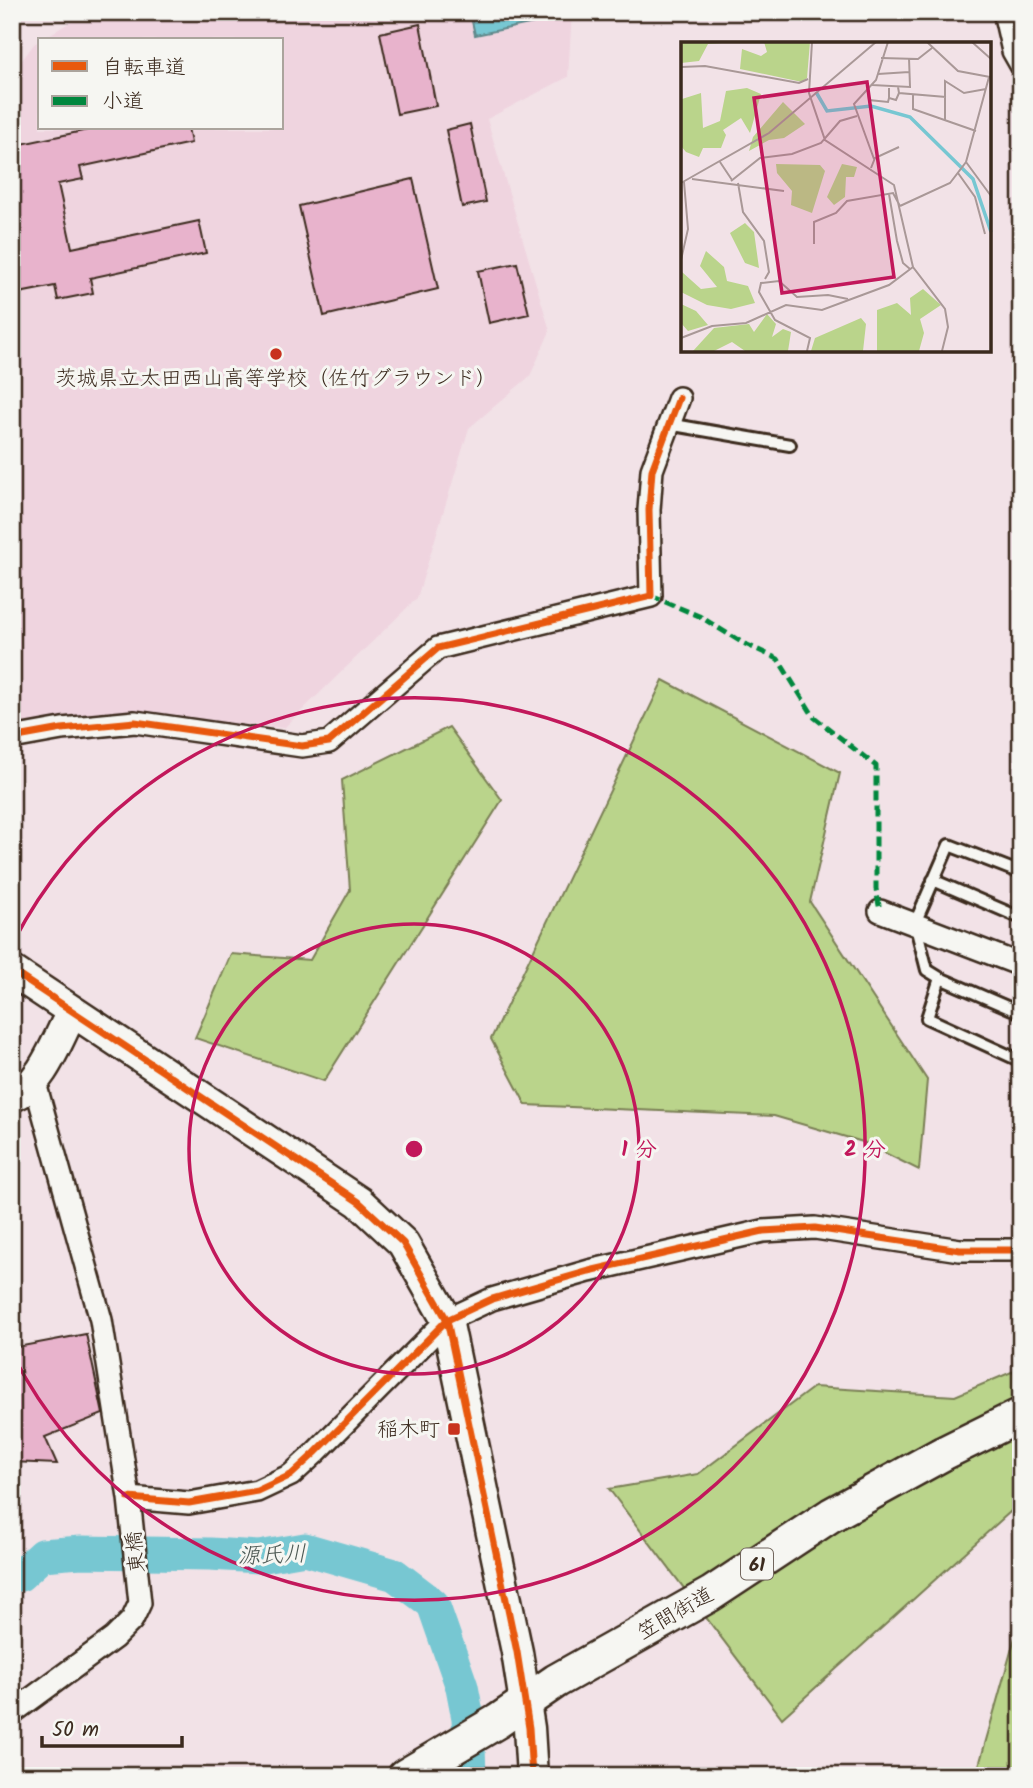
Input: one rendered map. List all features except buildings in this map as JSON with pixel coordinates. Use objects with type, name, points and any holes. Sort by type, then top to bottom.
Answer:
[{"type":"main road","name":"笠間街道","points":[[416,1769],[498,1721],[564,1676],[711,1594],[831,1515],[944,1453],[1021,1415]]},
{"type":"street","points":[[1004,12],[1013,51],[1021,65]]},
{"type":"street","points":[[12,738],[62,729],[135,722],[302,746],[329,742],[438,648],[651,596],[649,510],[652,470],[679,398]]},
{"type":"street","points":[[880,911],[1021,965]]},
{"type":"street","points":[[12,971],[359,1202],[403,1243],[447,1320],[517,1652],[532,1776]]},
{"type":"street","points":[[24,1089],[72,1012]]},
{"type":"street","name":"東橋","points":[[12,1713],[114,1639],[132,1620],[140,1603],[130,1507],[101,1320],[24,1089]]},
{"type":"street","points":[[130,1507],[189,1503],[257,1491],[291,1475],[447,1320],[492,1299],[589,1271],[763,1231],[815,1228],[960,1250],[1021,1250]]},
{"type":"lane","points":[[668,424],[790,445]]},
{"type":"lane","points":[[1021,873],[949,845],[915,923],[927,970],[1021,1013]]},
{"type":"lane","points":[[933,880],[1021,918]]},
{"type":"lane","points":[[940,978],[927,1018],[1021,1061]]},
{"type":"shaded area","name":"茨城県立太田西山高等学校（佐竹グラウンド）","points":[[87,12],[572,12],[568,77],[487,119],[550,331],[530,376],[469,428],[417,598],[284,728],[123,713],[12,728],[12,74],[38,41],[38,130],[284,130],[284,38],[44,38]]},
{"type":"green space","points":[[663,680],[840,773],[810,902],[927,1080],[919,1170],[863,1142],[774,1116],[526,1105],[491,1039]]},
{"type":"green space","points":[[449,727],[502,800],[324,1081],[195,1038],[231,954],[310,960],[350,890],[342,780]]},
{"type":"green space","points":[[1021,1368],[1021,1502],[782,1718],[609,1489],[698,1474],[814,1387],[955,1396]]},
{"type":"green space","points":[[1021,1616],[1021,1776],[976,1776]]},
{"type":"water","points":[[470,12],[542,12],[544,21],[475,35]]},
{"type":"waterway","name":"源氏川","points":[[12,1574],[20,1575],[42,1555],[81,1552],[259,1557],[305,1549],[395,1575],[433,1604],[462,1687],[468,1718],[470,1776]]},
{"type":"marked path","points":[[651,596],[699,616],[743,643],[778,659],[814,717],[876,766],[876,889],[880,911]]},
{"type":"cycle path","points":[[12,738],[62,729],[135,722],[302,746],[329,742],[438,648],[651,596],[649,510],[652,470],[679,398]]},
{"type":"cycle path","points":[[12,971],[359,1202],[403,1243],[447,1320],[517,1652],[529,1728],[532,1776]]},
{"type":"cycle path","points":[[129,1498],[189,1503],[257,1491],[291,1475],[447,1320],[492,1299],[589,1271],[763,1231],[815,1228],[960,1250],[1021,1250]]},
{"type":"place","name":"茨城県立太田西山高等学校（佐竹グラウンド）","points":[[276,354]]},
{"type":"place","name":"稲木町","points":[[454,1429]]}]
